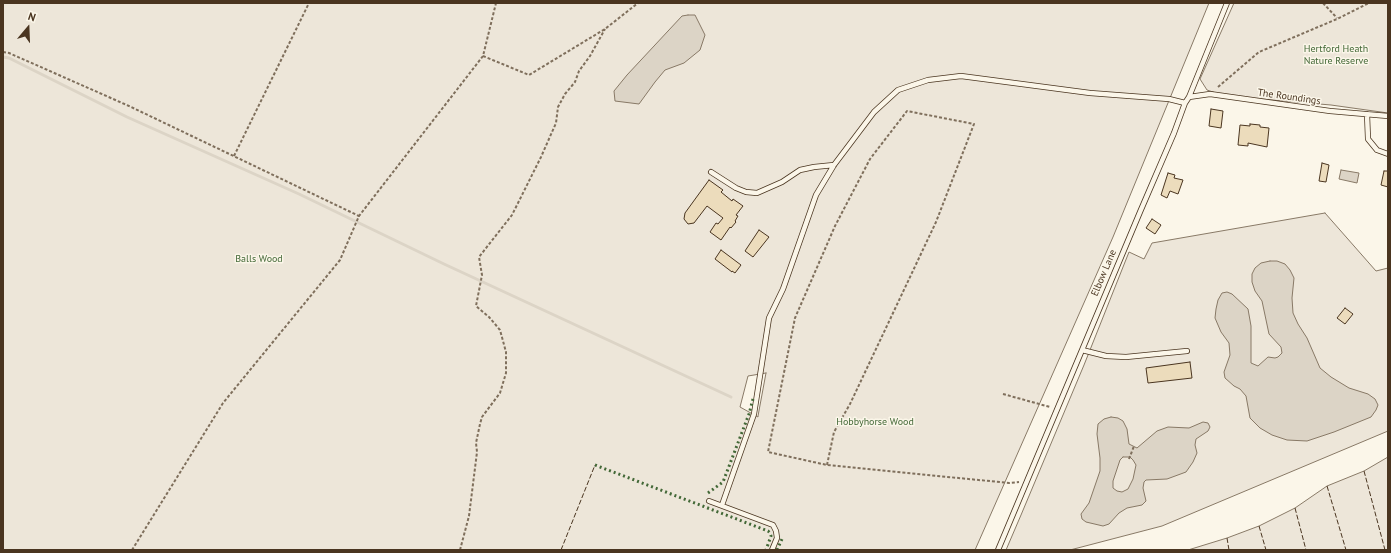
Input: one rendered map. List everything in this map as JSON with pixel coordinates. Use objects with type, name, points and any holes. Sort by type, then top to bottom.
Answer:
[{"type":"lane","name":"Elbow Lane","points":[[998,550],[1174,133],[1185,103],[1189,98],[1227,3]]},
{"type":"lane","points":[[722,505],[754,414],[769,318],[784,289],[816,195],[834,165],[874,112],[898,90],[928,80],[961,76],[1090,93],[1169,99],[1185,103]]},
{"type":"lane","name":"The Roundings","points":[[1189,98],[1210,94],[1330,112],[1388,116]]},
{"type":"lane","points":[[1367,114],[1368,139],[1377,150],[1388,154]]},
{"type":"lane","points":[[711,172],[736,188],[746,192],[757,193],[782,182],[800,170],[814,166],[834,165]]},
{"type":"lane","points":[[1082,350],[1106,356],[1126,357],[1187,351]]},
{"type":"lane","points":[[709,501],[773,525],[776,531],[776,538],[772,550]]},
{"type":"path","points":[[234,156],[309,3]]},
{"type":"path","points":[[132,550],[223,403],[340,260],[359,216],[482,56],[496,3]]},
{"type":"path","points":[[482,56],[529,75],[605,29],[638,3]]},
{"type":"path","points":[[1323,3],[1337,18]]},
{"type":"path","points":[[1210,94],[1260,52],[1369,3]]},
{"type":"path","points":[[460,550],[469,516],[477,452],[476,443],[480,424],[482,417],[500,393],[506,373],[506,352],[500,330],[476,306],[482,275],[479,257],[512,214],[556,123],[558,107],[565,94],[575,82],[579,71],[590,56],[605,29]]},
{"type":"path","points":[[3,52],[10,53],[129,106],[359,216]]},
{"type":"path","points":[[827,465],[834,432],[850,404],[936,222],[974,124],[907,111],[870,158],[835,226],[795,318],[768,452],[827,465],[1009,483],[1028,480]]},
{"type":"path","points":[[1003,394],[1057,409]]},
{"type":"path","points":[[1129,459],[1134,446]]},
{"type":"green space","points":[[3,3],[1209,3],[1113,237],[975,550],[3,550]],"holes":[[[766,373],[758,417],[740,407],[748,376]]]},
{"type":"green space","name":"Hertford Heath Nature Reserve","points":[[1234,3],[1388,3],[1388,113],[1331,105],[1225,96],[1207,90],[1200,79]]},
{"type":"green space","points":[[1325,213],[1376,271],[1388,268],[1388,431],[1162,526],[1070,550],[1006,550],[1084,365],[1129,252],[1144,259],[1152,243]]},
{"type":"green space","points":[[1388,457],[1388,550],[1188,550],[1259,526],[1295,508],[1327,486],[1364,471]]},
{"type":"shaded area","points":[[695,15],[705,35],[700,50],[684,63],[665,70],[639,104],[615,101],[614,91],[627,75],[682,16]]},
{"type":"shaded area","points":[[1341,170],[1359,173],[1357,183],[1339,179]]},
{"type":"shaded area","points":[[1277,261],[1285,264],[1294,278],[1292,298],[1293,313],[1307,338],[1320,368],[1349,388],[1368,394],[1375,399],[1378,405],[1371,417],[1307,441],[1287,440],[1272,435],[1260,428],[1250,418],[1246,396],[1240,389],[1225,378],[1224,372],[1230,355],[1229,343],[1221,332],[1215,318],[1216,309],[1218,300],[1222,293],[1227,292],[1232,294],[1248,309],[1251,326],[1251,363],[1258,366],[1268,357],[1278,357],[1282,353],[1281,347],[1269,334],[1262,301],[1255,291],[1252,282],[1252,274],[1255,268],[1261,263]]},
{"type":"shaded area","points":[[1111,417],[1118,418],[1123,421],[1127,429],[1129,444],[1137,448],[1157,431],[1168,427],[1189,428],[1203,422],[1208,423],[1210,427],[1208,431],[1196,439],[1195,445],[1197,453],[1186,472],[1167,479],[1146,480],[1143,488],[1146,501],[1142,505],[1127,508],[1119,513],[1109,524],[1103,526],[1086,522],[1082,519],[1081,514],[1089,503],[1100,471],[1097,434],[1098,424],[1104,419]],"holes":[[[1123,457],[1130,457],[1136,465],[1133,479],[1128,489],[1122,492],[1117,491],[1113,488],[1113,481],[1120,460]]]},
{"type":"building","points":[[1211,109],[1223,111],[1221,128],[1209,126]]},
{"type":"building","points":[[1250,124],[1269,128],[1267,147],[1248,143],[1248,146],[1238,145],[1240,125],[1250,126]]},
{"type":"building","points":[[1322,163],[1329,165],[1326,182],[1319,181]]},
{"type":"building","points":[[1384,171],[1388,171],[1388,187],[1381,185]]},
{"type":"building","points":[[1168,173],[1175,175],[1174,178],[1183,180],[1178,194],[1170,191],[1167,198],[1161,195]]},
{"type":"building","points":[[709,180],[723,190],[721,192],[732,201],[733,199],[743,206],[736,215],[738,216],[735,221],[736,222],[731,228],[730,227],[721,240],[710,232],[716,223],[718,224],[723,218],[707,206],[694,223],[688,224],[684,219],[685,213]]},
{"type":"building","points":[[1152,219],[1161,225],[1155,234],[1146,228]]},
{"type":"building","points":[[759,230],[769,237],[753,257],[745,251]]},
{"type":"building","points":[[721,250],[741,265],[735,273],[715,259]]},
{"type":"building","points":[[1345,308],[1353,314],[1345,324],[1337,318]]},
{"type":"building","points":[[1190,362],[1192,378],[1148,383],[1146,368]]},
{"type":"waterway","points":[[3,57],[9,58],[127,117],[299,194],[444,264],[731,397]]},
{"type":"hedge","points":[[708,493],[723,482],[749,414],[753,399]]},
{"type":"hedge","points":[[595,465],[768,531],[771,536],[766,550]]},
{"type":"hedge","points":[[777,550],[782,539]]},
{"type":"fence","points":[[561,550],[595,465]]},
{"type":"fence","points":[[1364,471],[1385,550]]},
{"type":"fence","points":[[1327,486],[1346,550]]},
{"type":"fence","points":[[1295,508],[1306,550]]},
{"type":"fence","points":[[1259,526],[1266,550]]},
{"type":"fence","points":[[1227,538],[1229,550]]},
{"type":"park label","name":"Balls Wood","points":[[259,259]]},
{"type":"park label","name":"Hobbyhorse Wood","points":[[875,422]]}]
